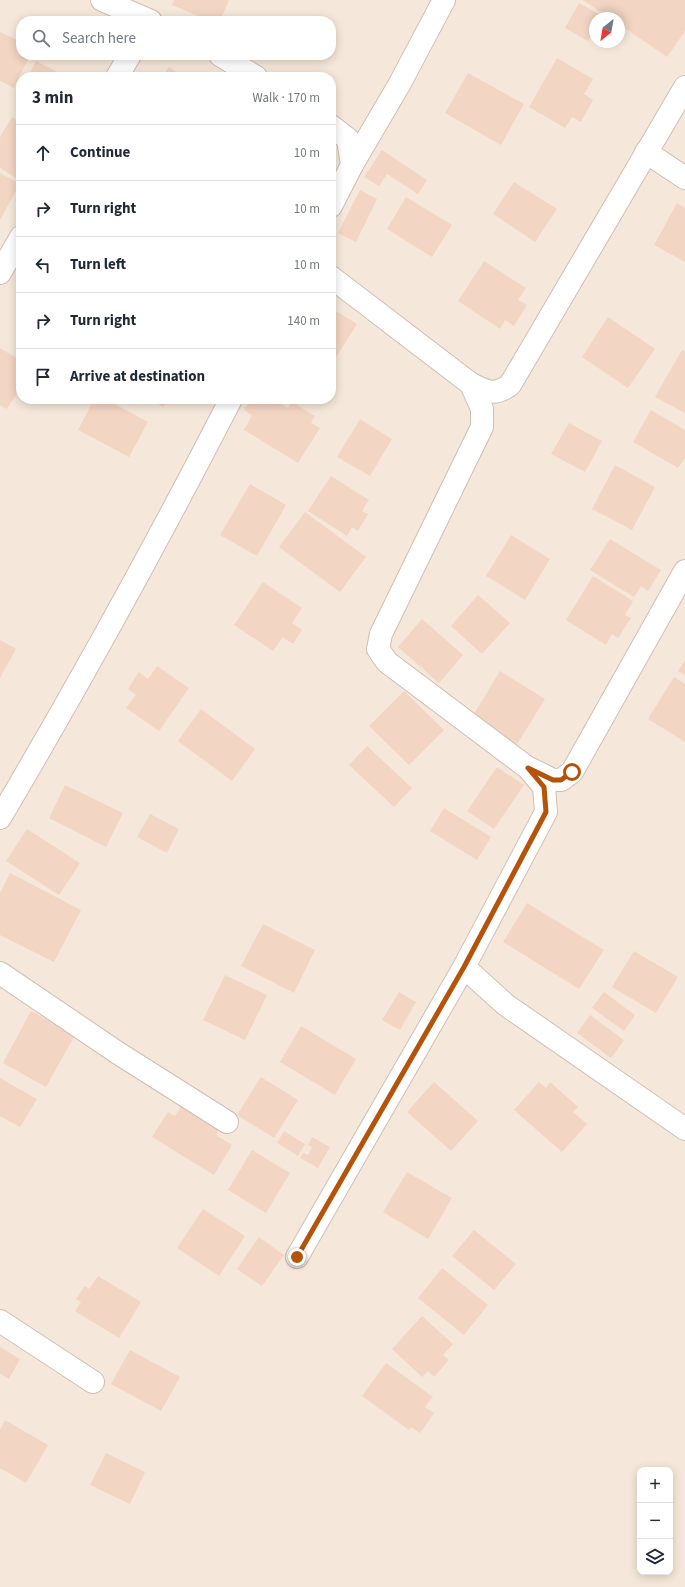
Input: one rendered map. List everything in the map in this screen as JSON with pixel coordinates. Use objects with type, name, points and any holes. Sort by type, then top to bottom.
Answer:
[{"type":"street","points":[[102,0],[146,15]]},
{"type":"street","points":[[336,196],[352,165],[399,85],[444,0]]},
{"type":"street","points":[[120,72],[127,60]]},
{"type":"street","points":[[228,60],[248,72]]},
{"type":"street","points":[[336,281],[471,384],[488,392],[500,392],[510,384],[685,87]]},
{"type":"street","points":[[336,130],[348,139],[352,165]]},
{"type":"street","points":[[646,152],[685,178]]},
{"type":"street","points":[[3,262],[16,244]]},
{"type":"street","points":[[471,384],[482,409],[482,427],[381,634],[378,649],[387,662],[528,768],[553,780],[561,780],[572,772],[685,571]]},
{"type":"street","points":[[0,818],[69,701],[186,487],[228,404]]},
{"type":"street","points":[[297,1257],[464,967],[546,812],[544,787],[528,768]]},
{"type":"street","points":[[464,967],[506,1005],[685,1129]]},
{"type":"street","points":[[0,972],[118,1053],[228,1122]]},
{"type":"street","points":[[0,1321],[93,1382]]},
{"type":"shaded area","points":[[0,0],[685,0],[685,1587],[0,1587]]},
{"type":"building","points":[[174,0],[229,0],[222,16],[198,16],[172,5]]},
{"type":"building","points":[[583,0],[685,0],[685,31],[667,57],[625,28],[625,12],[601,12]]},
{"type":"building","points":[[579,3],[595,12],[589,12],[588,41],[565,28]]},
{"type":"building","points":[[0,32],[16,40],[16,60],[28,60],[22,72],[16,72],[16,84],[14,88],[0,81]]},
{"type":"building","points":[[557,58],[593,79],[584,94],[593,100],[581,122],[572,117],[565,128],[529,107]]},
{"type":"building","points":[[36,61],[57,72],[30,72]]},
{"type":"building","points":[[169,67],[176,72],[166,72]]},
{"type":"building","points":[[468,73],[524,104],[501,145],[445,113]]},
{"type":"building","points":[[12,117],[16,120],[16,178],[0,168],[0,137]]},
{"type":"building","points":[[382,150],[427,180],[418,194],[387,174],[379,186],[364,177]]},
{"type":"building","points":[[0,173],[16,182],[16,191],[0,220]]},
{"type":"building","points":[[514,182],[557,209],[535,242],[493,214]]},
{"type":"building","points":[[360,190],[377,199],[356,242],[338,233]]},
{"type":"building","points":[[406,197],[452,225],[432,257],[387,229]]},
{"type":"building","points":[[677,203],[685,208],[685,262],[654,245]]},
{"type":"building","points":[[484,261],[526,288],[518,300],[527,305],[514,326],[505,320],[500,329],[458,301]]},
{"type":"building","points":[[336,311],[357,324],[336,357]]},
{"type":"building","points":[[608,317],[655,349],[628,388],[582,357]]},
{"type":"building","points":[[0,348],[16,358],[16,395],[7,409],[0,405]]},
{"type":"building","points":[[682,350],[685,352],[685,413],[655,397]]},
{"type":"building","points":[[91,404],[114,404],[148,422],[129,457],[78,430]]},
{"type":"building","points":[[158,404],[165,404],[163,407]]},
{"type":"building","points":[[248,404],[281,404],[288,408],[291,404],[295,404],[315,416],[311,423],[320,428],[298,463],[244,430],[252,415],[244,410]]},
{"type":"building","points":[[651,410],[685,430],[685,458],[678,468],[633,442]]},
{"type":"building","points":[[360,419],[392,439],[370,476],[337,457]]},
{"type":"building","points":[[569,423],[602,441],[585,472],[551,454]]},
{"type":"building","points":[[615,465],[655,487],[632,530],[592,509]]},
{"type":"building","points":[[331,476],[369,500],[362,511],[368,514],[358,531],[352,527],[347,536],[308,511]]},
{"type":"building","points":[[250,484],[286,505],[257,556],[220,535]]},
{"type":"building","points":[[305,512],[366,557],[340,592],[279,547]]},
{"type":"building","points":[[511,535],[550,559],[525,600],[486,576]]},
{"type":"building","points":[[610,539],[661,570],[648,591],[641,586],[634,597],[590,570]]},
{"type":"building","points":[[593,576],[633,601],[625,615],[631,618],[618,638],[612,634],[606,645],[566,620]]},
{"type":"building","points":[[263,582],[302,608],[292,623],[302,630],[293,644],[283,637],[273,651],[234,625]]},
{"type":"building","points":[[478,595],[510,623],[482,654],[451,626]]},
{"type":"building","points":[[422,619],[463,655],[439,683],[398,647]]},
{"type":"building","points":[[0,640],[16,649],[0,678]]},
{"type":"building","points":[[685,660],[685,675],[678,671]]},
{"type":"building","points":[[157,666],[189,688],[159,731],[126,708],[136,695],[128,689],[139,672],[148,679]]},
{"type":"building","points":[[500,671],[545,699],[516,746],[471,719]]},
{"type":"building","points":[[674,677],[685,684],[685,742],[648,719]]},
{"type":"building","points":[[404,691],[444,730],[409,765],[369,726]]},
{"type":"building","points":[[201,709],[255,749],[232,781],[178,741]]},
{"type":"building","points":[[367,746],[412,788],[394,807],[349,765]]},
{"type":"building","points":[[497,767],[524,785],[494,829],[467,811]]},
{"type":"building","points":[[65,785],[123,813],[106,847],[49,818]]},
{"type":"building","points":[[444,808],[491,837],[477,860],[430,831]]},
{"type":"building","points":[[150,814],[179,829],[167,853],[137,837]]},
{"type":"building","points":[[27,829],[80,863],[59,895],[6,861]]},
{"type":"building","points":[[10,873],[81,910],[54,962],[0,935],[0,893]]},
{"type":"building","points":[[527,903],[604,950],[579,989],[503,942]]},
{"type":"building","points":[[263,924],[315,950],[294,993],[241,966]]},
{"type":"building","points":[[634,951],[678,977],[656,1013],[612,987]]},
{"type":"building","points":[[225,975],[267,995],[245,1040],[203,1020]]},
{"type":"building","points":[[399,992],[416,1002],[400,1030],[382,1020]]},
{"type":"building","points":[[604,992],[635,1015],[624,1031],[592,1008]]},
{"type":"building","points":[[31,1011],[75,1035],[46,1087],[3,1063]]},
{"type":"building","points":[[590,1015],[624,1040],[611,1058],[577,1033]]},
{"type":"building","points":[[301,1026],[356,1059],[335,1095],[280,1062]]},
{"type":"building","points":[[261,1077],[298,1100],[274,1138],[237,1115]]},
{"type":"building","points":[[0,1078],[37,1099],[20,1127],[0,1116]]},
{"type":"building","points":[[434,1082],[478,1121],[451,1151],[407,1112]]},
{"type":"building","points":[[539,1082],[546,1088],[550,1082],[578,1107],[573,1112],[587,1124],[562,1152],[514,1110]]},
{"type":"building","points":[[189,1104],[203,1113],[200,1119],[218,1130],[216,1135],[232,1145],[214,1175],[152,1137],[168,1112],[175,1116],[181,1106],[185,1109]]},
{"type":"building","points":[[284,1131],[305,1144],[298,1156],[277,1143]]},
{"type":"building","points":[[312,1137],[330,1147],[318,1168],[300,1158],[303,1153],[308,1155],[312,1147],[308,1145]]},
{"type":"building","points":[[252,1150],[290,1173],[266,1213],[228,1190]]},
{"type":"building","points":[[407,1172],[452,1198],[428,1239],[383,1212]]},
{"type":"building","points":[[203,1209],[245,1236],[219,1276],[177,1248]]},
{"type":"building","points":[[474,1230],[516,1264],[494,1290],[452,1256]]},
{"type":"building","points":[[259,1237],[284,1255],[262,1286],[237,1269]]},
{"type":"building","points":[[442,1268],[488,1305],[464,1335],[418,1298]]},
{"type":"building","points":[[98,1276],[141,1302],[119,1338],[75,1311],[81,1302],[76,1299],[85,1286],[89,1289]]},
{"type":"building","points":[[422,1316],[453,1344],[443,1355],[449,1360],[434,1377],[428,1371],[422,1377],[392,1349]]},
{"type":"building","points":[[0,1347],[20,1359],[9,1379],[0,1374]]},
{"type":"building","points":[[130,1350],[180,1377],[161,1411],[111,1384]]},
{"type":"building","points":[[386,1363],[433,1397],[425,1407],[434,1413],[420,1433],[411,1427],[409,1430],[362,1396]]},
{"type":"building","points":[[5,1420],[48,1445],[26,1483],[0,1468],[0,1430]]},
{"type":"building","points":[[106,1453],[145,1472],[130,1504],[90,1485]]},
{"type":"route","points":[[297,1257],[464,967],[546,812],[544,787],[528,768],[553,780],[561,780],[572,772]]}]
